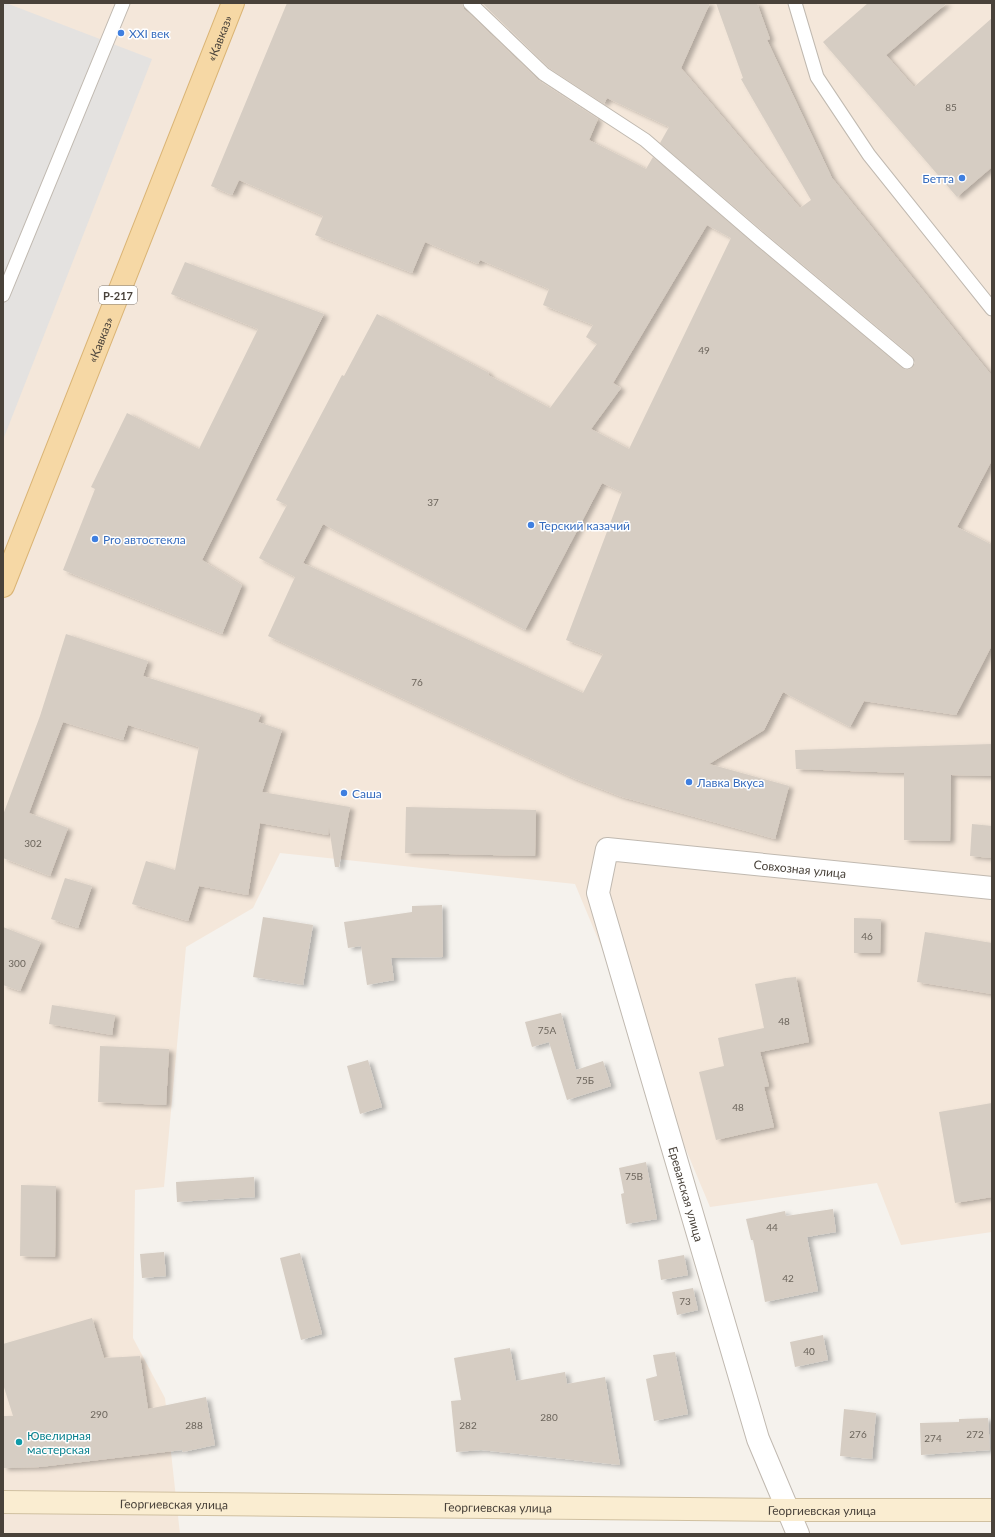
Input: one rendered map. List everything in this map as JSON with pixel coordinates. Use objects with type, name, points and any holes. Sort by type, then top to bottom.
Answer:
[{"type":"main road","name":"«Кавказ»","points":[[3,586],[233,3]]},
{"type":"main road","name":"Георгиевская улица","points":[[3,1502],[789,1510],[992,1510]]},
{"type":"street","name":"Совхозная улица","points":[[607,849],[992,888]]},
{"type":"street","name":"Ереванская улица","points":[[607,849],[598,893],[758,1439],[798,1534]]},
{"type":"lane","points":[[3,295],[123,3]]},
{"type":"lane","points":[[470,3],[544,74],[645,140],[760,240],[907,362]]},
{"type":"lane","points":[[795,3],[817,77],[870,155],[992,309]]},
{"type":"shaded area","name":"Терский казачий","points":[[3,3],[992,3],[992,1232],[901,1245],[877,1183],[710,1207],[575,884],[280,853],[253,908],[186,947],[164,1187],[135,1190],[133,1338],[165,1398],[180,1534],[3,1534]]},
{"type":"shaded area","points":[[3,3],[152,59],[3,440]]},
{"type":"building","points":[[287,3],[462,3],[464,9],[538,80],[598,119],[589,140],[646,169],[653,157],[756,246],[902,368],[906,370],[910,369],[915,363],[912,356],[660,143],[669,127],[607,98],[604,104],[549,68],[482,3],[710,3],[681,68],[800,208],[811,200],[741,79],[743,78],[716,3],[757,3],[770,39],[767,40],[832,178],[992,376],[992,460],[957,527],[992,545],[992,645],[956,715],[864,701],[850,727],[783,692],[764,730],[709,764],[789,786],[775,839],[622,797],[573,778],[268,636],[295,577],[259,558],[287,505],[276,500],[342,375],[344,376],[377,314],[489,373],[488,375],[550,408],[597,344],[586,337],[593,325],[543,305],[549,289],[480,260],[478,264],[425,242],[412,273],[315,235],[323,216],[239,180],[232,195],[211,186]],"holes":[[[707,225],[731,238],[629,449],[591,429],[621,388],[613,383]],[[602,483],[622,492],[566,640],[603,654],[583,693],[303,563],[323,524],[525,630]]]},
{"type":"building","name":"Бетта","points":[[868,3],[947,3],[886,55],[914,87],[992,18],[992,167],[957,197],[823,42]]},
{"type":"building","points":[[185,262],[324,314],[202,560],[242,585],[222,634],[63,570],[95,489],[91,487],[127,413],[199,449],[258,329],[171,294]]},
{"type":"building","points":[[66,634],[148,661],[143,676],[261,714],[258,722],[282,730],[262,792],[350,807],[339,867],[335,867],[329,827],[328,835],[260,823],[248,895],[199,886],[188,921],[132,904],[146,861],[175,870],[199,747],[128,725],[123,740],[63,722],[29,813],[68,828],[50,876],[3,858],[3,815],[40,716]]},
{"type":"building","points":[[992,744],[992,776],[951,775],[950,841],[904,840],[904,773],[796,769],[795,750]]},
{"type":"building","points":[[406,807],[536,810],[535,856],[405,853]]},
{"type":"building","points":[[972,824],[992,826],[992,858],[970,856]]},
{"type":"building","points":[[65,878],[92,886],[78,928],[51,919]]},
{"type":"building","points":[[442,905],[443,957],[391,958],[394,980],[367,985],[361,946],[348,948],[344,922],[412,912],[412,906]]},
{"type":"building","points":[[263,917],[313,925],[303,985],[253,977]]},
{"type":"building","points":[[854,918],[881,919],[880,953],[854,953]]},
{"type":"building","points":[[3,927],[41,942],[20,991],[3,985]]},
{"type":"building","points":[[925,932],[992,943],[992,994],[917,982]]},
{"type":"building","points":[[796,977],[809,1042],[760,1052],[769,1086],[764,1087],[774,1127],[716,1140],[699,1072],[724,1066],[718,1038],[764,1028],[755,984]]},
{"type":"building","points":[[52,1005],[115,1015],[112,1035],[49,1024]]},
{"type":"building","points":[[561,1013],[576,1070],[603,1061],[611,1086],[567,1100],[549,1042],[532,1047],[525,1022]]},
{"type":"building","points":[[100,1046],[169,1049],[166,1105],[98,1102]]},
{"type":"building","points":[[368,1060],[382,1107],[360,1114],[347,1066]]},
{"type":"building","points":[[992,1103],[992,1197],[955,1203],[939,1112]]},
{"type":"building","points":[[646,1162],[657,1219],[626,1224],[621,1194],[624,1193],[619,1168]]},
{"type":"building","points":[[254,1177],[255,1197],[177,1202],[176,1182]]},
{"type":"building","points":[[21,1185],[56,1186],[55,1257],[20,1256]]},
{"type":"building","points":[[833,1209],[836,1232],[807,1237],[818,1291],[765,1302],[753,1240],[751,1240],[746,1219],[785,1211],[786,1216]]},
{"type":"building","points":[[164,1252],[166,1276],[142,1278],[140,1254]]},
{"type":"building","points":[[300,1253],[322,1334],[301,1340],[280,1258]]},
{"type":"building","points":[[684,1255],[688,1275],[661,1280],[658,1260]]},
{"type":"building","points":[[693,1288],[698,1310],[677,1315],[672,1292]]},
{"type":"building","points":[[92,1318],[104,1358],[140,1356],[148,1409],[206,1397],[215,1445],[183,1452],[182,1450],[40,1467],[3,1468],[3,1416],[13,1416],[3,1384],[3,1344]]},
{"type":"building","points":[[823,1335],[828,1360],[795,1367],[790,1342]]},
{"type":"building","points":[[510,1348],[516,1381],[565,1372],[567,1384],[605,1377],[620,1465],[481,1450],[456,1452],[451,1401],[461,1400],[454,1358]]},
{"type":"building","points":[[675,1352],[688,1414],[654,1421],[646,1379],[657,1376],[653,1355]]},
{"type":"building","points":[[844,1409],[876,1413],[872,1459],[840,1456]]},
{"type":"building","points":[[988,1418],[990,1450],[921,1455],[920,1423],[959,1422],[959,1419]]},
{"type":"place","name":"XXI век","points":[[121,33]]},
{"type":"place","name":"Бетта","points":[[962,178]]},
{"type":"place","name":"Терский казачий","points":[[531,525]]},
{"type":"place","name":"Pro автостекла","points":[[95,539]]},
{"type":"place","name":"Лавка Вкуса","points":[[689,782]]},
{"type":"place","name":"Саша","points":[[344,793]]},
{"type":"place","name":"Ювелирная мастерская","points":[[19,1442]]}]
